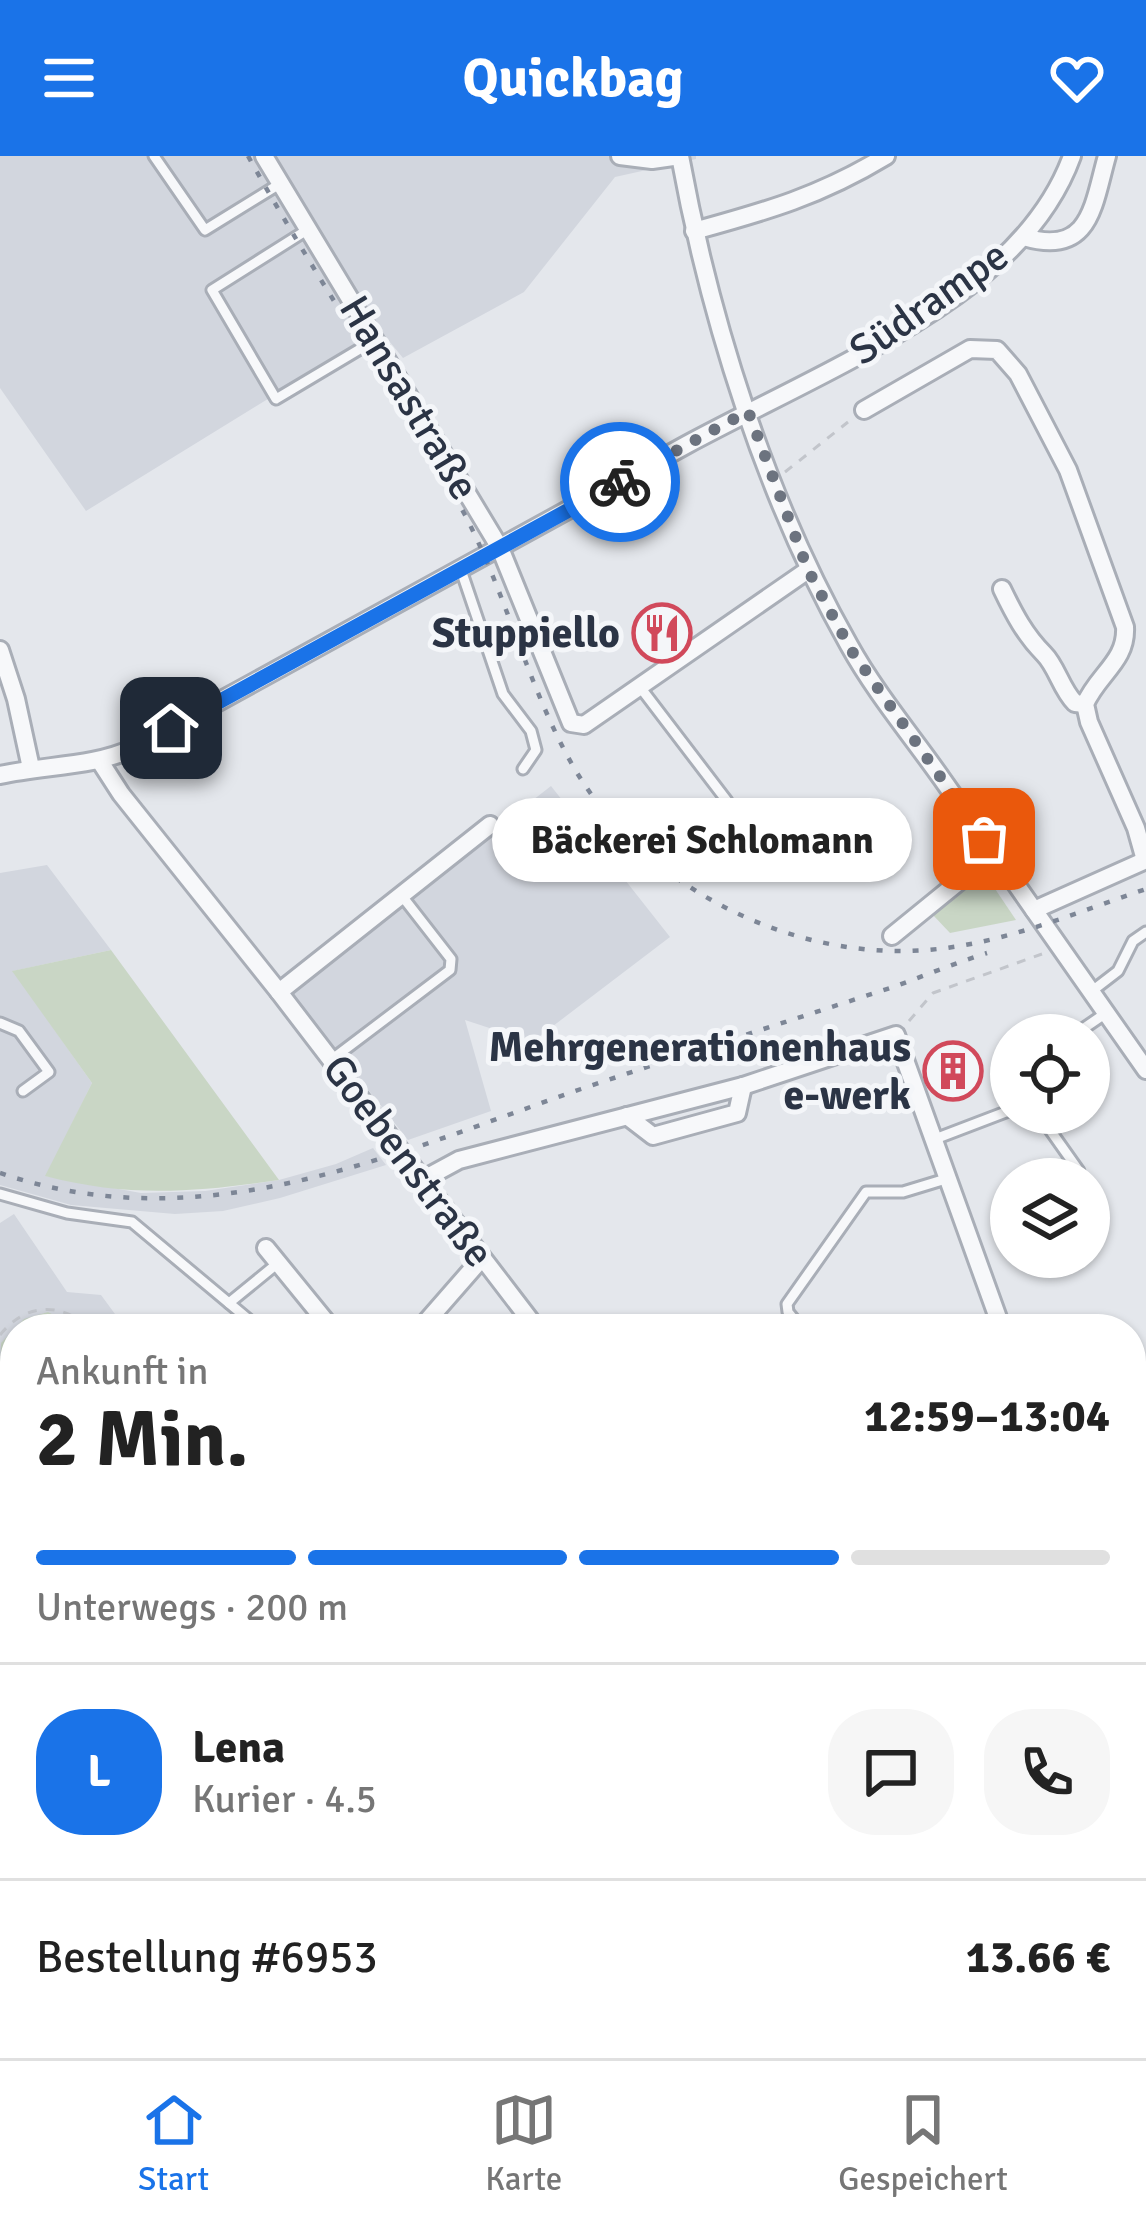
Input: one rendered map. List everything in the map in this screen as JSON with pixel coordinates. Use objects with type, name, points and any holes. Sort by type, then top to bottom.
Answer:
[{"type":"street","name":"Hansastraße","points":[[264,156],[500,548],[566,718],[584,725],[640,687]]},
{"type":"street","points":[[620,156],[652,160],[680,156],[694,231],[748,411],[808,570],[851,650],[1146,1070]]},
{"type":"street","points":[[694,231],[793,204],[886,156]]},
{"type":"street","name":"Südrampe","points":[[101,763],[748,411],[884,343],[958,294],[1024,237],[1057,190],[1072,156]]},
{"type":"street","points":[[1024,237],[1045,243],[1068,238],[1087,224],[1107,156]]},
{"type":"street","points":[[864,410],[970,349],[997,350],[1018,374],[1068,470],[1125,627],[1124,652],[1099,679],[1085,704],[1146,860],[1034,910]]},
{"type":"street","points":[[640,687],[808,570]]},
{"type":"street","points":[[1002,589],[1032,646],[1045,655],[1066,694],[1075,703],[1085,704]]},
{"type":"street","points":[[0,650],[31,769]]},
{"type":"street","points":[[0,775],[80,761],[101,763]]},
{"type":"street","name":"Goebenstraße","points":[[101,763],[525,1314]]},
{"type":"street","points":[[279,992],[490,825]]},
{"type":"street","points":[[892,936],[994,853]]},
{"type":"street","points":[[422,1180],[459,1160],[743,1086],[896,1035],[997,1314]]},
{"type":"street","points":[[266,1248],[320,1314]]},
{"type":"street","points":[[432,1314],[482,1258]]},
{"type":"lane","points":[[154,156],[205,230],[278,184]]},
{"type":"lane","points":[[307,230],[212,290],[276,399],[375,340]]},
{"type":"lane","points":[[461,570],[503,694],[531,731],[536,750],[523,769]]},
{"type":"lane","points":[[640,687],[727,801]]},
{"type":"lane","points":[[331,1060],[452,965],[402,895]]},
{"type":"lane","points":[[1091,991],[1118,971],[1133,941],[1146,932]]},
{"type":"lane","points":[[0,1023],[19,1031],[49,1072],[23,1091]]},
{"type":"lane","points":[[934,1139],[990,1118]]},
{"type":"lane","points":[[790,1314],[787,1304],[866,1192],[903,1192],[949,1178]]},
{"type":"lane","points":[[0,1194],[67,1213],[132,1222],[242,1314]]},
{"type":"lane","points":[[229,1303],[278,1263]]},
{"type":"path","points":[[773,481],[864,410]]},
{"type":"path","points":[[896,1035],[933,993],[1060,947]]},
{"type":"path","points":[[24,1314],[45,1308],[69,1314]]},
{"type":"shaded area","points":[[0,156],[696,159],[615,177],[524,292],[403,358],[380,330],[86,511],[0,388]]},
{"type":"shaded area","points":[[551,786],[670,937],[532,1042],[465,1020],[491,1111],[408,1140],[289,990]]},
{"type":"shaded area","points":[[47,865],[111,950],[13,971],[92,1083],[46,1176],[141,1193],[205,1191],[279,1180],[373,1148],[386,1165],[280,1198],[223,1211],[175,1214],[71,1205],[0,1185],[0,873]]},
{"type":"shaded area","points":[[14,1214],[67,1292],[101,1295],[115,1314],[0,1314],[0,1223]]},
{"type":"green space","points":[[983,871],[1016,920],[950,933],[933,915]]},
{"type":"green space","points":[[111,950],[279,1180],[162,1191],[105,1188],[45,1176],[92,1083],[12,971]]},
{"type":"railway","points":[[248,156],[465,515],[573,766],[602,809],[638,847],[679,880],[724,907],[824,943],[875,950],[927,950],[983,941],[1146,889]]},
{"type":"railway","points":[[0,1173],[75,1192],[149,1198],[223,1194],[295,1182],[438,1140],[987,953]]},
{"type":"way so far","points":[[620,482],[748,411],[808,570],[851,650],[984,839]]},
{"type":"place","name":"Stuppiello","points":[[662,633]]},
{"type":"place","name":"Bäckerei Schlomann","points":[[984,839]]},
{"type":"place","name":"Mehrgenerationenhaus e-werk","points":[[953,1071]]},
{"type":"route","points":[[171,728],[620,482]]}]
